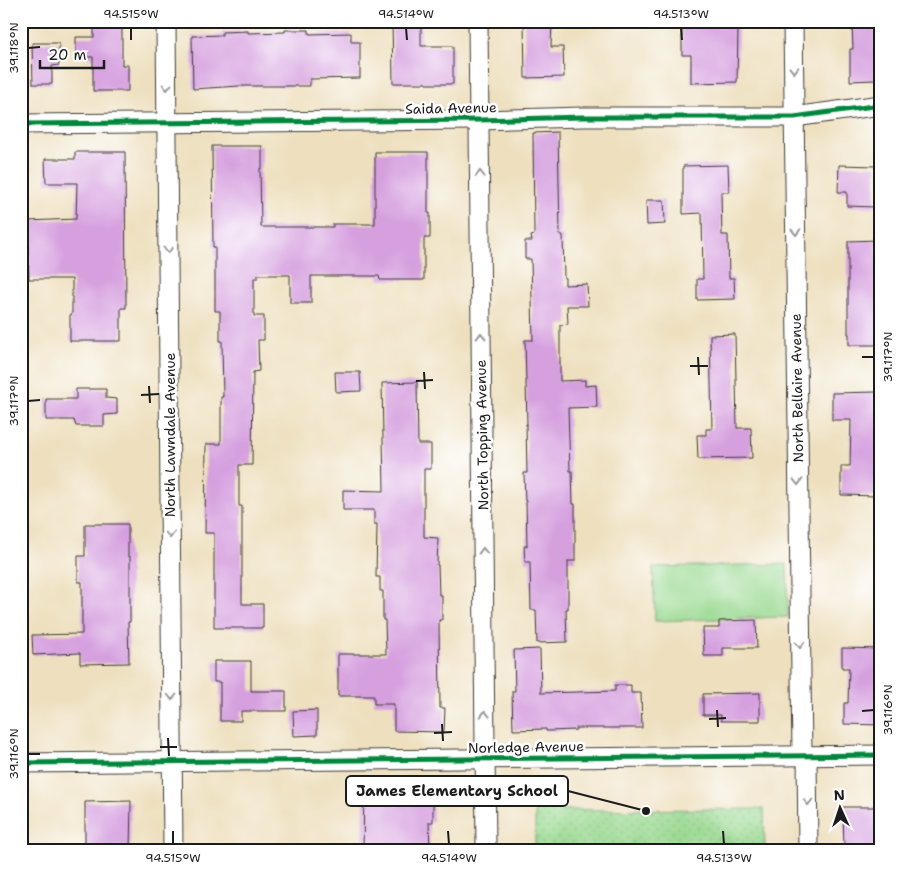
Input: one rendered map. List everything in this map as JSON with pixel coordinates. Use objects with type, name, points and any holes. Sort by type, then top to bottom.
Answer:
[{"type":"street","name":"North Lawndale Avenue","points":[[166,21],[173,850]]},
{"type":"street","name":"North Topping Avenue","points":[[478,21],[486,850]]},
{"type":"street","name":"North Bellaire Avenue","points":[[793,21],[804,755],[808,850]]},
{"type":"street","name":"Saida Avenue","points":[[21,124],[479,120],[573,117],[794,117],[881,105]]},
{"type":"street","name":"Norledge Avenue","points":[[21,763],[881,755]]},
{"type":"green space","points":[[787,564],[788,617],[655,621],[653,567]]},
{"type":"green space","points":[[764,809],[765,850],[535,850],[535,810]]},
{"type":"building","points":[[94,21],[122,21],[122,65],[128,65],[128,91],[93,91],[93,57],[76,57],[76,37],[94,37]]},
{"type":"building","points":[[392,21],[421,21],[421,46],[453,46],[453,84],[393,83]]},
{"type":"building","points":[[524,21],[552,21],[551,47],[563,47],[564,77],[525,78]]},
{"type":"building","points":[[688,21],[736,21],[736,29],[738,29],[737,82],[691,83],[691,55],[682,55],[682,29],[688,29]]},
{"type":"building","points":[[852,21],[875,21],[876,80],[850,81],[850,49],[853,49]]},
{"type":"building","points":[[285,30],[309,30],[309,34],[351,33],[351,42],[360,42],[360,78],[310,79],[310,86],[239,86],[193,89],[192,36],[222,35],[222,32],[285,32]]},
{"type":"building","points":[[32,43],[59,43],[59,65],[52,66],[52,84],[33,84]]},
{"type":"building","points":[[558,132],[560,235],[563,235],[565,285],[587,284],[588,306],[567,306],[568,324],[560,325],[560,381],[585,380],[585,386],[596,385],[597,407],[568,408],[570,471],[572,471],[573,504],[575,504],[575,561],[568,561],[567,642],[537,643],[536,610],[531,610],[530,562],[525,562],[524,546],[527,546],[524,473],[527,473],[525,340],[533,340],[531,259],[525,259],[525,241],[532,241],[531,236],[534,235],[533,133]]},
{"type":"building","points":[[212,146],[262,146],[262,168],[260,168],[261,227],[333,227],[333,224],[375,224],[375,152],[428,152],[430,238],[424,238],[424,280],[380,280],[379,276],[311,276],[311,303],[290,303],[290,275],[258,275],[258,278],[254,278],[254,316],[264,316],[264,340],[258,340],[259,371],[253,372],[252,465],[239,465],[239,506],[242,506],[242,604],[263,604],[263,628],[214,628],[214,533],[205,533],[206,444],[221,444],[221,397],[223,397],[220,311],[215,311]]},
{"type":"building","points":[[75,152],[125,152],[126,308],[121,308],[121,341],[70,341],[72,279],[29,279],[27,221],[76,219],[77,183],[46,183],[45,159],[75,159]]},
{"type":"building","points":[[728,165],[729,192],[721,192],[722,235],[728,235],[729,278],[734,278],[735,299],[697,300],[697,279],[703,279],[702,213],[683,214],[683,166]]},
{"type":"building","points":[[839,165],[876,166],[875,207],[847,206],[847,192],[838,192]]},
{"type":"building","points":[[646,200],[664,200],[665,224],[647,225]]},
{"type":"building","points":[[877,240],[879,345],[849,345],[848,241]]},
{"type":"building","points":[[735,334],[737,428],[751,428],[752,458],[698,459],[697,435],[706,435],[706,429],[712,429],[710,335]]},
{"type":"building","points":[[335,372],[360,372],[361,391],[336,392]]},
{"type":"building","points":[[417,382],[418,444],[431,444],[431,469],[424,469],[424,537],[438,538],[439,595],[442,595],[442,620],[439,620],[440,708],[445,708],[444,732],[394,731],[394,704],[374,704],[374,696],[338,696],[338,654],[386,654],[383,591],[380,591],[380,577],[376,577],[377,524],[374,524],[374,510],[343,510],[343,490],[384,491],[382,383]]},
{"type":"building","points":[[76,389],[106,389],[106,398],[117,399],[117,414],[104,415],[104,426],[76,426],[74,420],[46,420],[46,399],[76,399]]},
{"type":"building","points":[[877,392],[879,449],[881,449],[881,466],[878,466],[878,496],[841,495],[841,466],[850,466],[851,420],[832,420],[832,393]]},
{"type":"building","points":[[85,524],[128,524],[128,556],[130,556],[129,663],[80,664],[80,653],[33,655],[32,635],[82,634],[82,582],[78,582],[78,556],[85,556]]},
{"type":"building","points":[[756,620],[757,648],[723,648],[723,656],[704,656],[703,628],[719,628],[719,621]]},
{"type":"building","points":[[842,648],[881,649],[881,725],[844,724],[844,703],[848,703],[849,668],[842,668]]},
{"type":"building","points":[[540,649],[541,693],[615,691],[615,685],[631,685],[631,693],[641,693],[642,728],[576,728],[576,730],[546,731],[546,729],[513,730],[512,691],[515,691],[514,650]]},
{"type":"building","points":[[214,661],[251,661],[251,691],[286,691],[286,711],[241,711],[241,721],[220,721],[220,682],[214,682]]},
{"type":"building","points":[[760,693],[760,721],[721,721],[721,715],[703,715],[703,694]]},
{"type":"building","points":[[317,710],[317,735],[294,736],[293,711]]},
{"type":"building","points":[[364,792],[433,792],[433,822],[429,822],[430,850],[363,850]]},
{"type":"building","points":[[131,801],[130,850],[85,850],[85,802]]},
{"type":"building","points":[[843,807],[881,807],[881,850],[844,850]]},
{"type":"cycle path","points":[[21,124],[479,120],[582,117],[794,117],[881,105]]},
{"type":"cycle path","points":[[21,763],[881,755]]},
{"type":"place","name":"James Elementary School","points":[[646,811]]}]
